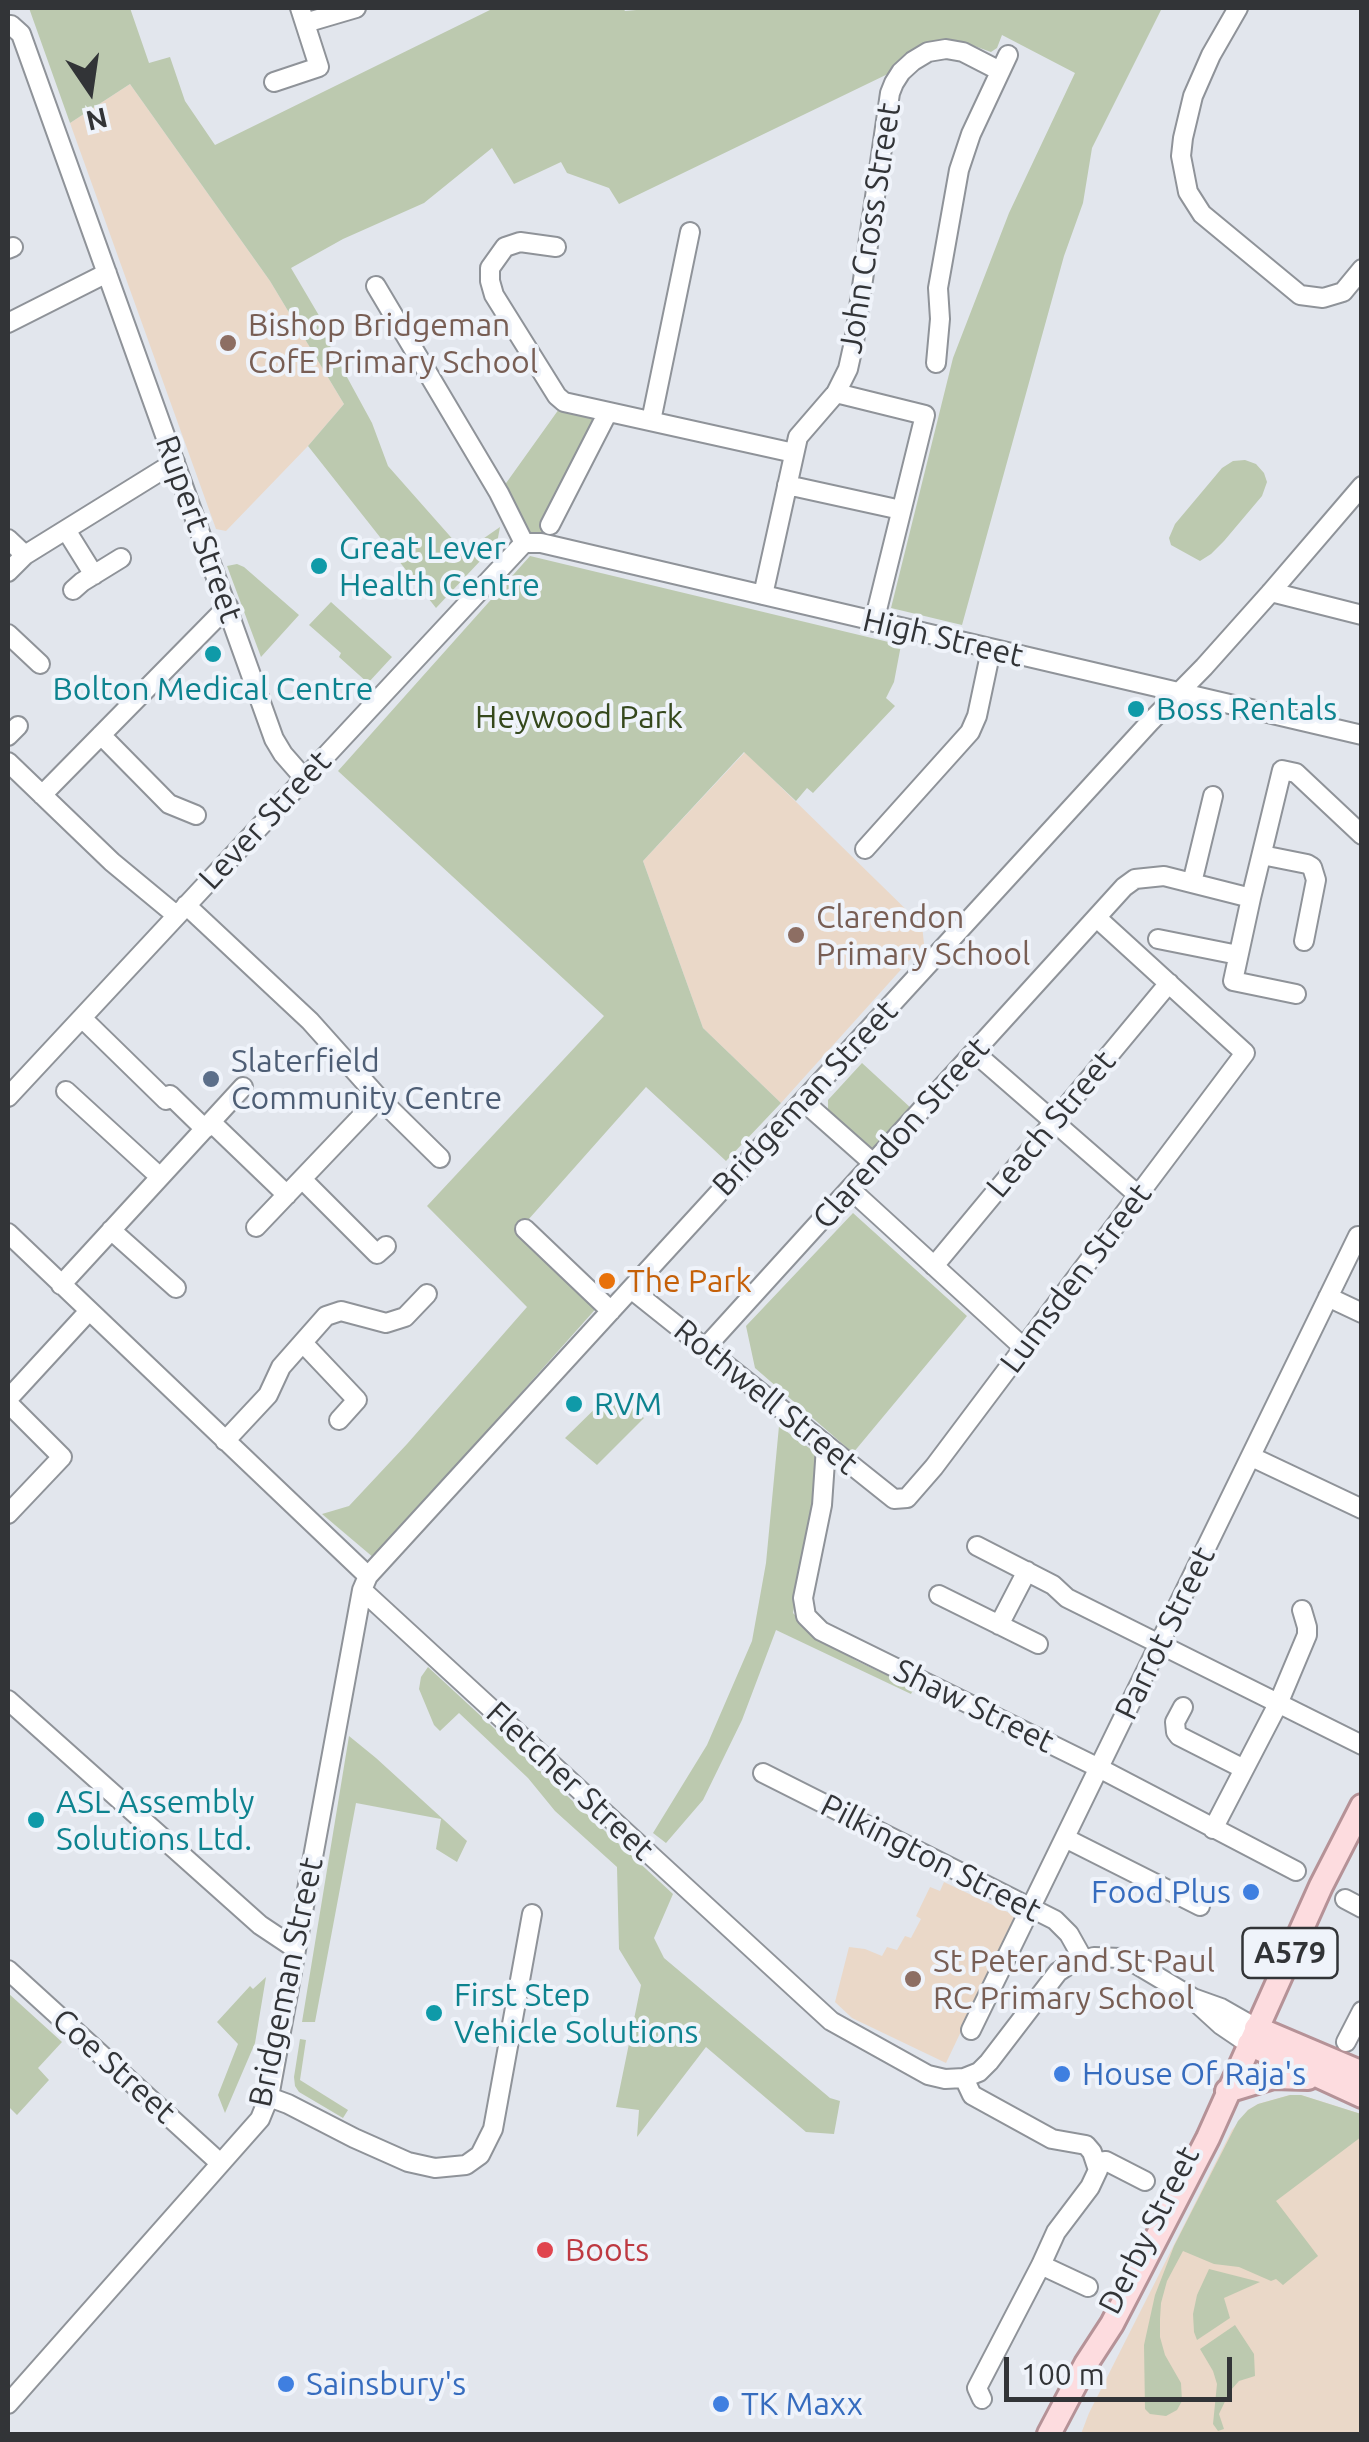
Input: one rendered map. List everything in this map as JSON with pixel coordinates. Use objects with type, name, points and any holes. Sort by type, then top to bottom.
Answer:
[{"type":"main road","name":"Derby Street","points":[[1049,2431],[1112,2324],[1208,2138],[1321,1886],[1362,1806]]},
{"type":"main road","points":[[1253,2036],[1362,2073]]},
{"type":"main road","points":[[1253,2036],[1362,2096]]},
{"type":"main road","points":[[1225,2096],[1274,2076],[1327,2080]]},
{"type":"street","points":[[274,82],[319,67],[303,15],[356,8]]},
{"type":"street","points":[[1238,8],[1211,54],[1193,96],[1181,156],[1188,192],[1202,214],[1300,295],[1323,298],[1343,292],[1362,269]]},
{"type":"street","name":"Rupert Street","points":[[9,19],[21,34],[274,738],[282,754],[304,778]]},
{"type":"street","name":"John Cross Street","points":[[763,595],[802,430],[836,393],[848,369],[890,93],[913,60],[946,49],[1004,63],[959,170],[940,277],[936,362]]},
{"type":"street","points":[[651,420],[690,232]]},
{"type":"street","points":[[556,247],[520,242],[505,247],[490,268],[494,295],[556,396],[564,402],[794,454]]},
{"type":"street","points":[[8,323],[107,273]]},
{"type":"street","points":[[376,286],[500,493],[524,543]]},
{"type":"street","points":[[836,393],[925,415],[874,622]]},
{"type":"street","points":[[550,525],[608,412]]},
{"type":"street","points":[[8,572],[25,555],[175,462]]},
{"type":"street","points":[[787,485],[901,510]]},
{"type":"street","name":"Bridgeman Street","points":[[8,2404],[260,2119],[268,2098],[365,1583],[722,1188],[1271,592],[1362,486]]},
{"type":"street","points":[[543,495],[562,503]]},
{"type":"street","points":[[66,530],[94,574]]},
{"type":"street","points":[[8,539],[25,555]]},
{"type":"street","name":"High Street","points":[[524,543],[541,543],[1362,735]]},
{"type":"street","name":"Lever Street","points":[[8,1097],[524,543]]},
{"type":"street","points":[[73,590],[121,558]]},
{"type":"street","points":[[1271,592],[1362,614]]},
{"type":"street","points":[[42,795],[228,606]]},
{"type":"street","points":[[8,634],[40,664]]},
{"type":"street","points":[[866,849],[970,732],[978,716],[991,650]]},
{"type":"street","points":[[102,735],[143,791],[196,815]]},
{"type":"street","points":[[8,762],[112,862],[181,910],[308,1018],[379,1098],[440,1158]]},
{"type":"street","points":[[1296,994],[1234,981],[1282,770],[1296,773],[1362,835]]},
{"type":"street","points":[[1192,883],[1198,817],[1213,796]]},
{"type":"street","points":[[1262,855],[1312,867],[1316,880],[1302,940]]},
{"type":"street","name":"Clarendon Street","points":[[705,1348],[1124,887],[1146,876],[1164,876],[1251,898]]},
{"type":"street","points":[[1096,918],[1168,982]]},
{"type":"street","points":[[1166,946],[1238,955]]},
{"type":"street","name":"Lumsden Street","points":[[903,1500],[934,1467],[1245,1053],[1168,982]]},
{"type":"street","name":"Leach Street","points":[[934,1266],[1168,982]]},
{"type":"street","points":[[82,1018],[166,1100],[170,1095],[287,1195]]},
{"type":"street","points":[[975,1053],[1138,1195]]},
{"type":"street","points":[[61,1284],[243,1088]]},
{"type":"street","points":[[66,1091],[160,1177]]},
{"type":"street","points":[[256,1227],[379,1098]]},
{"type":"street","points":[[804,1102],[873,1163]]},
{"type":"street","points":[[302,1179],[377,1254],[386,1246]]},
{"type":"street","points":[[850,1190],[1024,1348]]},
{"type":"street","points":[[525,1228],[611,1310]]},
{"type":"street","points":[[111,1230],[176,1288]]},
{"type":"street","name":"Fletcher Street","points":[[8,1233],[626,1833],[840,2028],[928,2074],[944,2079],[964,2078]]},
{"type":"street","name":"Parrot Street","points":[[971,2030],[1358,1236]]},
{"type":"street","name":"Rothwell Street","points":[[631,1289],[894,1500],[903,1500]]},
{"type":"street","points":[[225,1441],[268,1395],[282,1367],[326,1316],[341,1311],[386,1323],[404,1317],[427,1294]]},
{"type":"street","points":[[1328,1297],[1362,1312]]},
{"type":"street","points":[[8,1514],[62,1457],[8,1401],[89,1311]]},
{"type":"street","points":[[302,1343],[357,1400],[339,1420]]},
{"type":"street","name":"Shaw Street","points":[[826,1447],[822,1505],[804,1598],[806,1616],[821,1630],[1296,1871]]},
{"type":"street","points":[[1252,1457],[1359,1518]]},
{"type":"street","points":[[977,1546],[1053,1585],[1067,1598],[1362,1745]]},
{"type":"street","points":[[999,1625],[1027,1571]]},
{"type":"street","points":[[939,1594],[1038,1644]]},
{"type":"street","points":[[1213,1829],[1278,1704],[1308,1635],[1302,1610]]},
{"type":"street","points":[[8,1700],[260,1926],[296,1949]]},
{"type":"street","points":[[1183,1708],[1175,1722],[1179,1736],[1244,1769]]},
{"type":"street","name":"Pilkington Street","points":[[763,1773],[1054,1920],[1070,1934],[1083,1960]]},
{"type":"street","points":[[1064,1838],[1200,1906]]},
{"type":"street","points":[[268,2098],[408,2162],[434,2168],[466,2165],[480,2155],[493,2129],[532,1914]]},
{"type":"street","points":[[982,2399],[977,2388],[1059,2226],[1096,2178],[1096,2162],[1086,2146],[1052,2139],[972,2095],[964,2078],[989,2062],[1058,1972],[1094,1957],[1122,1958],[1193,1998],[1221,2008],[1253,2036]]},
{"type":"street","name":"Coe Street","points":[[8,1970],[220,2162]]},
{"type":"street","points":[[1346,2042],[1362,2011]]},
{"type":"street","points":[[1096,2162],[1106,2161],[1145,2180]]},
{"type":"street","points":[[1041,2265],[1088,2287]]},
{"type":"shaded area","name":"Bishop Bridgeman CofE Primary School","points":[[130,84],[270,281],[344,404],[226,531],[216,529],[70,123]]},
{"type":"shaded area","name":"Clarendon Primary School","points":[[745,752],[922,925],[924,944],[781,1103],[703,1028],[643,861]]},
{"type":"shaded area","name":"St Peter and St Paul RC Primary School","points":[[944,1882],[1016,1916],[946,2063],[852,2018],[835,2002],[849,1947],[882,1956],[887,1947],[897,1950],[905,1936],[911,1938],[921,1919],[916,1916],[930,1887],[940,1891]]},
{"type":"shaded area","points":[[1290,2095],[1361,2114],[1361,2434],[1081,2434],[1232,2130],[1248,2110]]},
{"type":"green space","points":[[29,8],[130,8],[149,63],[170,57],[185,101],[215,145],[494,8],[1162,8],[1092,148],[1083,203],[1064,256],[962,625],[891,608],[953,358],[1009,213],[1075,73],[1002,35],[991,52],[947,41],[894,71],[619,204],[609,188],[567,173],[561,162],[514,184],[492,148],[424,203],[343,239],[291,268],[372,423],[388,466],[464,552],[500,527],[497,543],[436,608],[308,446],[344,404],[270,281],[130,84],[70,123]]},
{"type":"green space","points":[[564,402],[608,412],[541,543],[524,543],[499,493]]},
{"type":"green space","points":[[1245,460],[1256,464],[1267,482],[1262,496],[1224,541],[1200,561],[1171,545],[1169,538],[1175,524],[1222,468]]},
{"type":"green space","name":"Heywood Park","points":[[530,556],[901,645],[894,682],[886,698],[895,706],[813,793],[807,788],[796,801],[744,752],[643,861],[703,1028],[781,1103],[726,1161],[646,1087],[520,1229],[600,1304],[374,1558],[322,1514],[349,1506],[527,1307],[427,1206],[604,1016],[338,771]]},
{"type":"green space","points":[[237,564],[299,615],[261,657],[227,566]]},
{"type":"green space","points":[[331,602],[392,657],[368,683],[309,625]]},
{"type":"green space","points":[[862,1063],[912,1109],[872,1152],[828,1112],[828,1100]]},
{"type":"green space","points":[[853,1213],[967,1316],[853,1453],[755,1368],[746,1326]]},
{"type":"green space","points":[[613,1391],[644,1418],[597,1465],[565,1438]]},
{"type":"green space","points":[[779,1426],[816,1453],[814,1506],[793,1613],[816,1637],[914,1688],[911,1694],[776,1630],[742,1720],[703,1800],[666,1843],[653,1833],[707,1745],[752,1641],[766,1563]]},
{"type":"green space","points":[[428,1667],[673,1894],[654,1938],[664,1958],[830,2098],[840,2101],[834,2134],[806,2132],[706,2047],[637,2137],[639,2110],[616,2107],[641,1985],[619,1949],[617,1867],[555,1811],[528,1778],[459,1713],[440,1731],[434,1725],[419,1689]]},
{"type":"green space","points":[[349,1736],[467,1841],[457,1862],[436,1849],[441,1819],[356,1803],[315,2022],[302,2022]]},
{"type":"green space","points":[[266,1977],[255,2043],[225,2113],[218,2095],[238,2044],[217,2022],[250,1986],[253,1989]]},
{"type":"green space","points":[[8,1993],[62,2042],[38,2068],[49,2080],[17,2115],[8,2106]]},
{"type":"green space","points":[[300,2039],[306,2040],[300,2080],[348,2110],[343,2118],[295,2086]]},
{"type":"green space","points":[[1290,2095],[1361,2114],[1361,2137],[1276,2201],[1318,2256],[1283,2285],[1276,2279],[1271,2281],[1239,2267],[1214,2264],[1183,2251],[1167,2281],[1160,2319],[1160,2337],[1181,2383],[1182,2401],[1177,2410],[1166,2416],[1150,2414],[1145,2409],[1144,2345],[1155,2295],[1174,2246],[1238,2121],[1258,2104]]},
{"type":"green space","points":[[1209,2269],[1260,2282],[1224,2298],[1230,2318],[1197,2340],[1193,2314]]},
{"type":"green space","points":[[1235,2325],[1254,2354],[1255,2376],[1239,2381],[1230,2391],[1219,2414],[1224,2429],[1218,2431],[1213,2424],[1217,2384],[1200,2349]]},
{"type":"place","name":"Bishop Bridgeman CofE Primary School","points":[[228,343]]},
{"type":"place","name":"Great Lever Health Centre","points":[[319,566]]},
{"type":"place","name":"Bolton Medical Centre","points":[[213,654]]},
{"type":"place","name":"Boss Rentals","points":[[1136,709]]},
{"type":"place","name":"Clarendon Primary School","points":[[796,935]]},
{"type":"place","name":"Slaterfield Community Centre","points":[[211,1079]]},
{"type":"place","name":"The Park","points":[[607,1281]]},
{"type":"place","name":"RVM","points":[[574,1404]]},
{"type":"place","name":"ASL Assembly Solutions Ltd.","points":[[36,1820]]},
{"type":"place","name":"Food Plus","points":[[1251,1892]]},
{"type":"place","name":"St Peter and St Paul RC Primary School","points":[[913,1979]]},
{"type":"place","name":"First Step Vehicle Solutions","points":[[434,2013]]},
{"type":"place","name":"House Of Raja's","points":[[1062,2074]]},
{"type":"place","name":"Boots","points":[[545,2250]]},
{"type":"place","name":"Sainsbury's","points":[[286,2384]]},
{"type":"place","name":"TK Maxx","points":[[721,2404]]}]
